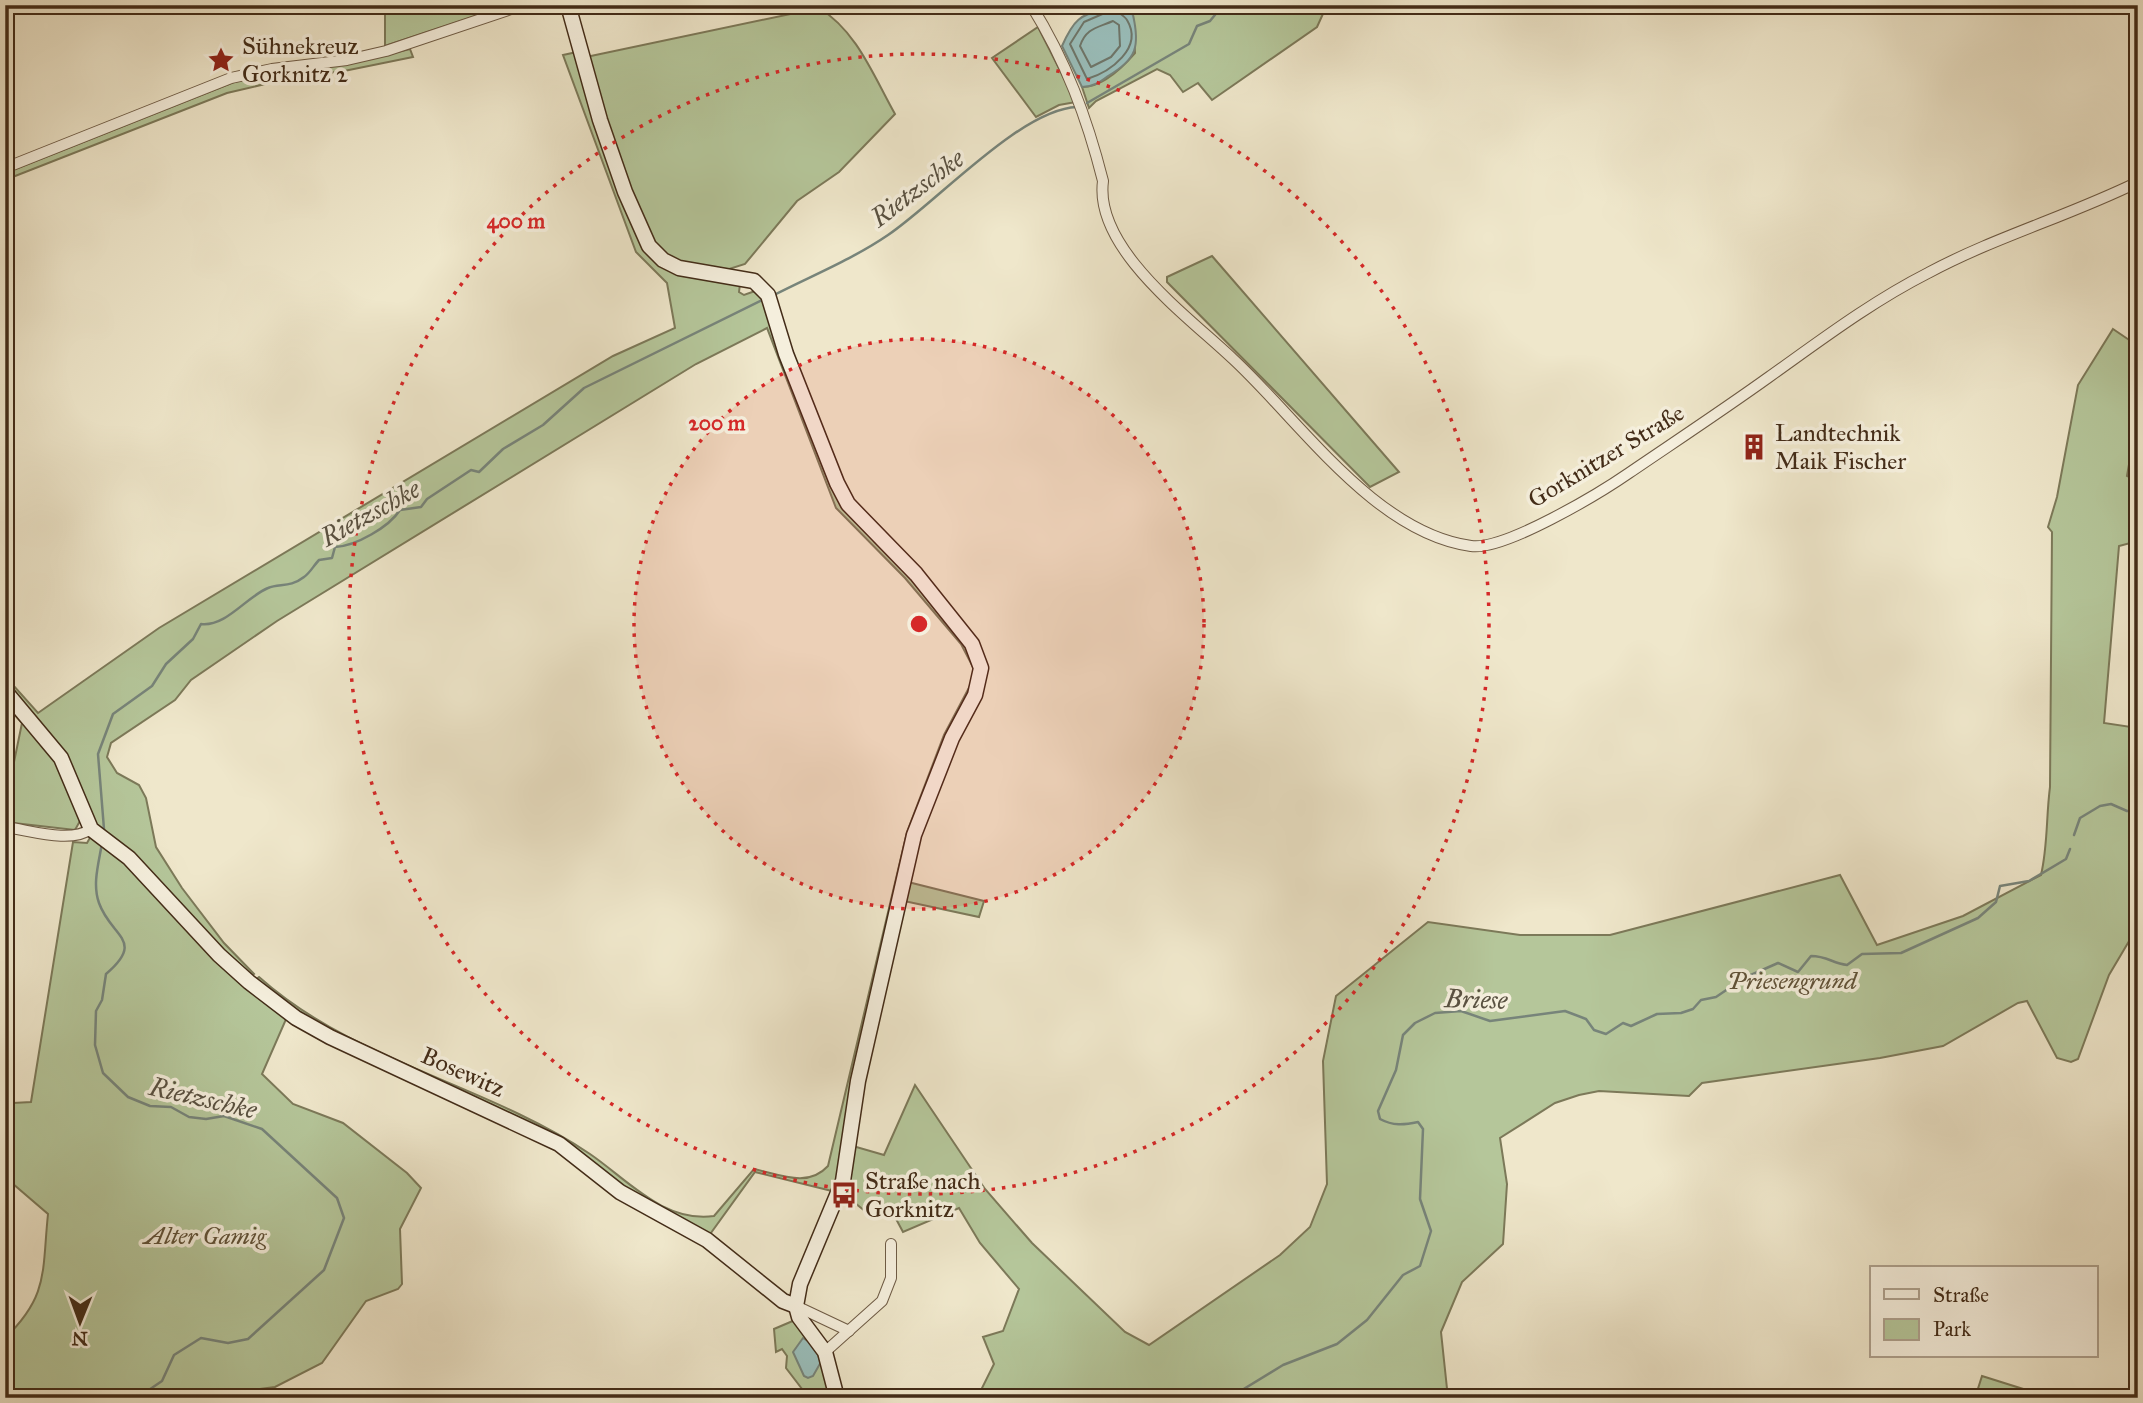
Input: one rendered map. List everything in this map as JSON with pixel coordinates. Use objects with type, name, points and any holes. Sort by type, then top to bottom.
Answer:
[{"type":"street","points":[[5,168],[231,78],[386,51],[523,5]]},
{"type":"street","points":[[568,5],[582,61],[625,192],[649,246],[663,260],[679,268],[754,281],[768,295],[789,362],[837,483],[848,504],[916,574],[978,657],[980,676],[975,695],[952,738],[924,804],[858,1081],[844,1181],[800,1284],[796,1306]]},
{"type":"street","name":"Gorknitzer Straße","points":[[1031,5],[1052,40],[1082,105],[1103,181],[1103,204],[1111,230],[1151,282],[1265,389],[1362,492],[1436,536],[1474,547],[1499,542],[1525,531],[1617,481],[1846,322],[1920,277],[1976,249],[2138,182]]},
{"type":"street","points":[[5,691],[61,758],[91,829],[83,835],[72,836],[5,827]]},
{"type":"street","name":"Bosewitz","points":[[91,829],[129,858],[219,955],[296,1018],[559,1144],[620,1192],[707,1240],[783,1301],[849,1331]]},
{"type":"street","points":[[825,1352],[882,1301],[887,1293],[891,1278],[891,1244]]},
{"type":"street","name":"Bosewitz","points":[[796,1306],[799,1317],[825,1352],[837,1398]]},
{"type":"green space","points":[[385,5],[480,5],[482,14],[385,46]]},
{"type":"green space","points":[[1119,5],[1327,5],[1317,27],[1212,100],[1198,83],[1183,92],[1170,75],[1157,69],[1096,101],[1089,108],[1082,87],[1105,80],[1135,53],[1133,15]]},
{"type":"green space","points":[[819,8],[844,29],[854,42],[895,114],[839,172],[797,201],[745,264],[726,270],[681,266],[652,244],[629,189],[586,57]]},
{"type":"green space","points":[[1038,27],[1076,102],[1059,105],[1036,117],[992,58]]},
{"type":"green space","points":[[410,49],[413,57],[344,71],[295,77],[227,93],[5,180],[5,173],[234,82],[274,73],[348,64]]},
{"type":"green space","points":[[577,52],[647,249],[740,284],[739,292],[744,295],[758,290],[763,294],[833,485],[913,576],[975,657],[976,681],[921,801],[836,1192],[755,1172],[708,1237],[648,1205],[589,1160],[323,1028],[254,981],[259,977],[296,1006],[336,1031],[550,1130],[590,1154],[648,1197],[679,1213],[714,1216],[754,1169],[803,1178],[812,1177],[828,1166],[907,832],[944,735],[972,682],[974,669],[961,644],[905,578],[836,508],[767,328],[696,364],[277,621],[191,680],[175,700],[111,743],[107,757],[117,773],[139,785],[146,798],[156,847],[182,888],[224,943],[254,974],[250,977],[96,827],[81,794],[5,685],[5,676],[38,713],[159,628],[613,356],[675,328],[667,283],[636,252],[563,55]]},
{"type":"green space","points":[[1212,256],[1399,472],[1370,487],[1167,282],[1167,277]]},
{"type":"green space","name":"Priesengrund","points":[[2113,329],[2138,346],[2138,413],[2127,476],[2138,481],[2138,541],[2119,546],[2104,723],[2138,728],[2138,926],[2109,975],[2078,1059],[2071,1062],[2057,1058],[2027,1001],[2018,1003],[1943,1046],[1880,1058],[1702,1083],[1689,1096],[1599,1091],[1555,1103],[1500,1138],[1507,1184],[1503,1244],[1462,1282],[1441,1332],[1448,1398],[999,1398],[982,1388],[994,1364],[983,1337],[1003,1331],[1019,1289],[980,1243],[959,1208],[903,1232],[888,1204],[870,1215],[845,1195],[853,1146],[884,1155],[915,1085],[985,1189],[1032,1243],[1125,1332],[1149,1345],[1280,1255],[1310,1227],[1327,1184],[1323,1061],[1336,996],[1428,922],[1520,935],[1610,935],[1840,875],[1877,945],[1963,916],[2041,875],[2050,787],[2052,532],[2048,527],[2057,497],[2078,385]]},
{"type":"green space","points":[[5,697],[57,759],[80,821],[75,830],[5,822],[5,806],[22,723],[5,704]]},
{"type":"green space","name":"Alter Gamig","points":[[91,836],[96,836],[287,1017],[262,1074],[293,1104],[343,1123],[407,1173],[421,1188],[400,1229],[402,1284],[398,1289],[366,1301],[322,1363],[275,1387],[231,1393],[223,1398],[5,1398],[5,1338],[29,1309],[41,1282],[48,1214],[5,1177],[5,1093],[13,1103],[31,1102],[73,842],[87,843]]},
{"type":"green space","points":[[908,882],[984,901],[979,917],[904,901]]},
{"type":"green space","points":[[795,1320],[815,1344],[831,1398],[809,1398],[786,1368],[787,1356],[782,1349],[776,1352],[774,1329]]},
{"type":"green space","points":[[1982,1376],[2052,1398],[1975,1398]]},
{"type":"water","points":[[1113,5],[1119,5],[1133,15],[1136,35],[1134,51],[1118,70],[1096,84],[1082,87],[1062,46],[1076,22]]},
{"type":"water","points":[[803,1338],[814,1345],[821,1362],[813,1376],[808,1378],[804,1376],[793,1352]]},
{"type":"waterway","name":"Rietzschke","points":[[1087,103],[1189,44],[1197,26],[1210,21],[1223,5]]},
{"type":"waterway","name":"Rietzschke","points":[[774,295],[875,244],[908,220],[980,159],[1031,123],[1055,112],[1077,107]]},
{"type":"waterway","name":"Rietzschke","points":[[104,829],[98,754],[113,714],[152,686],[166,664],[193,639],[201,624],[219,621],[268,588],[299,580],[319,560],[332,558],[335,547],[371,534],[388,523],[400,510],[421,507],[427,499],[471,470],[479,472],[503,449],[543,425],[584,388],[764,299]]},
{"type":"waterway","name":"Briese","points":[[2074,835],[2080,818],[2100,806],[2111,804],[2127,811],[2138,811]]},
{"type":"waterway","name":"Rietzschke","points":[[102,843],[97,873],[97,896],[104,914],[125,946],[118,963],[106,974],[102,1000],[96,1011],[95,1045],[103,1073],[128,1097],[150,1106],[171,1107],[189,1117],[206,1119],[224,1116],[262,1129],[337,1198],[344,1218],[324,1270],[248,1339],[228,1343],[201,1338],[174,1355],[162,1381],[137,1398]]},
{"type":"waterway","name":"Briese","points":[[1229,1398],[1283,1365],[1337,1344],[1367,1320],[1403,1275],[1420,1266],[1431,1231],[1420,1199],[1423,1129],[1418,1122],[1389,1123],[1380,1119],[1378,1111],[1396,1070],[1403,1035],[1415,1023],[1435,1013],[1461,1011],[1490,1021],[1565,1011],[1586,1019],[1594,1030],[1606,1034],[1623,1023],[1631,1026],[1657,1014],[1681,1013],[1693,1009],[1701,1000],[1716,997],[1744,978],[1778,963],[1798,972],[1811,956],[1847,965],[1862,954],[1901,953],[1978,918],[1996,902],[2000,886],[2029,881],[2066,859],[2070,849]]},
{"type":"place","name":"Sühnekreuz Gorknitz 2","points":[[221,60]]},
{"type":"place","name":"Landtechnik Maik Fischer","points":[[1754,447]]},
{"type":"place","name":"Straße nach Gorknitz","points":[[844,1195]]}]
